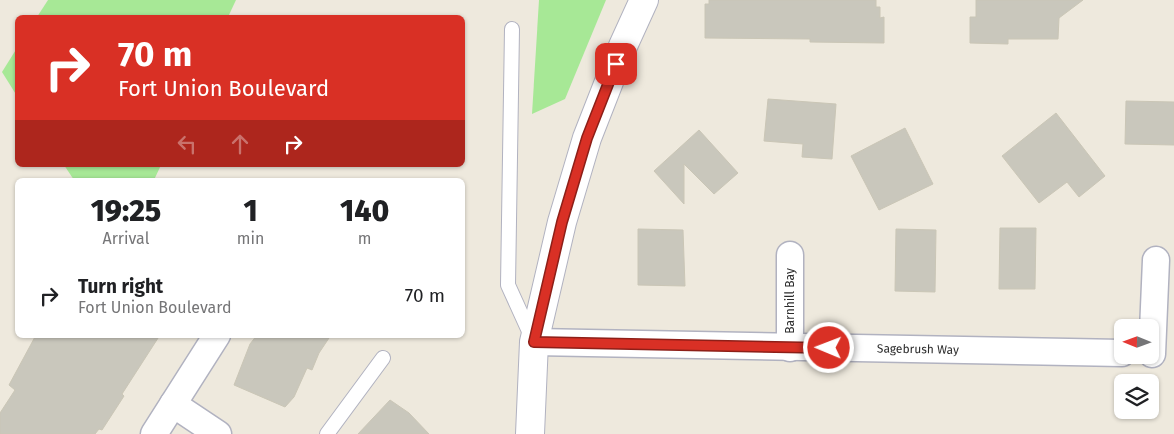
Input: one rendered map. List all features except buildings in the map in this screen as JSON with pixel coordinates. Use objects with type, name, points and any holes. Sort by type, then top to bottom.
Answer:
[{"type":"main road","points":[[530,434],[534,342],[562,222],[587,138],[623,46],[644,0]]},
{"type":"street","name":"Barnhill Bay","points":[[790,255],[790,348]]},
{"type":"street","points":[[1156,260],[1158,319]]},
{"type":"street","points":[[154,434],[215,338]]},
{"type":"street","name":"Sagebrush Way","points":[[534,342],[1114,353]]},
{"type":"street","points":[[173,404],[218,434]]},
{"type":"lane","points":[[512,29],[508,285],[534,342]]},
{"type":"lane","points":[[327,434],[383,358]]},
{"type":"green space","points":[[48,0],[236,0],[229,15],[38,15]]},
{"type":"green space","points":[[539,0],[606,0],[565,99],[532,114]]},
{"type":"green space","points":[[15,51],[15,93],[2,72]]},
{"type":"green space","points":[[65,167],[160,167],[155,178],[73,178]]},
{"type":"route","points":[[616,64],[587,138],[562,222],[534,342],[829,348]]}]
